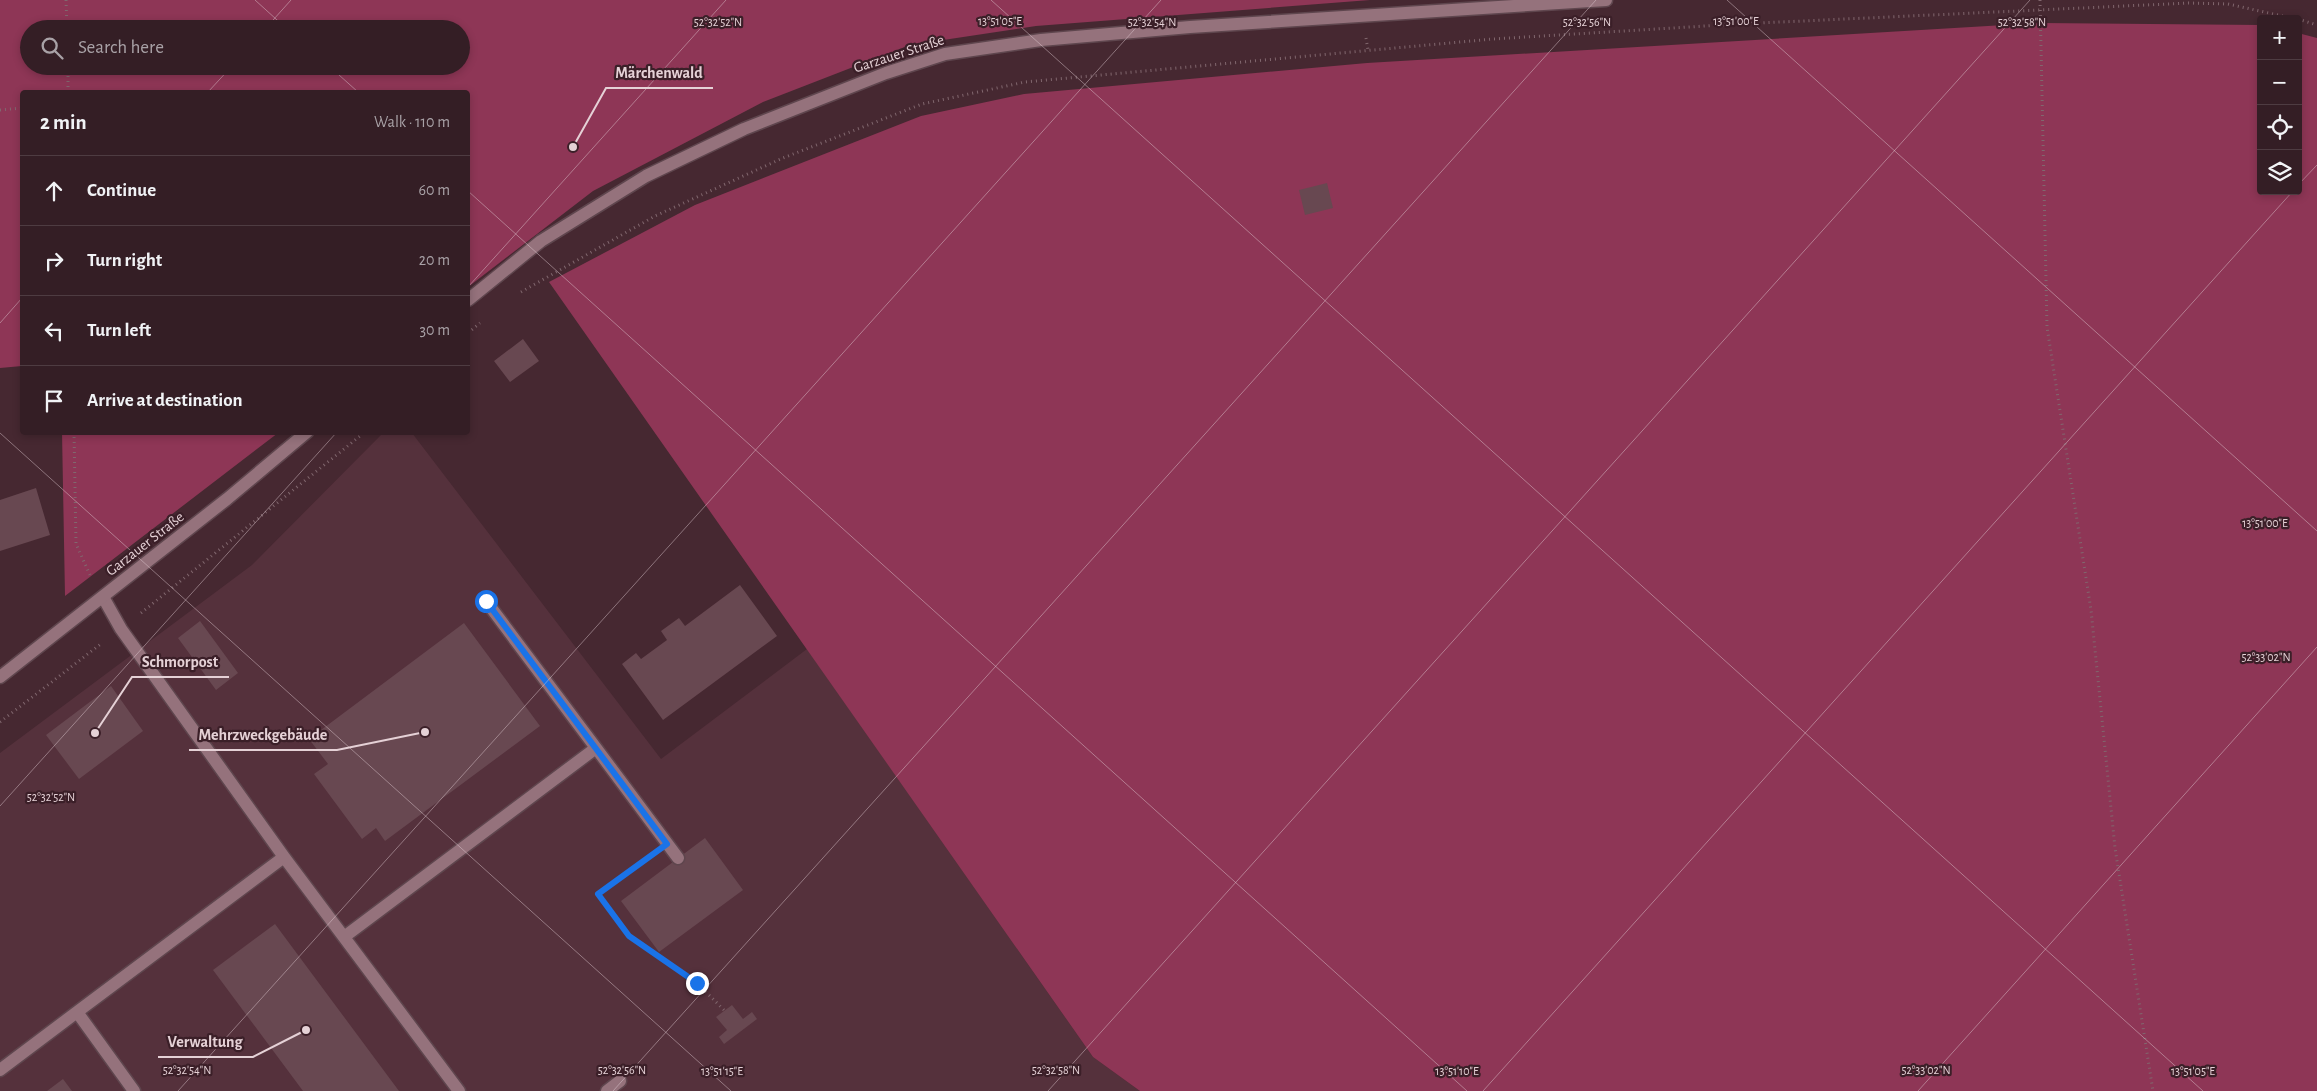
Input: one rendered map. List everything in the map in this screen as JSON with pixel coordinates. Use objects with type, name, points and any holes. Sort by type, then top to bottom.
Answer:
[{"type":"street","name":"Garzauer Straße","points":[[470,298],[541,241],[646,176],[744,130],[886,73],[945,54],[1041,40],[1190,27],[1606,0]]},
{"type":"street","name":"Garzauer Straße","points":[[0,677],[103,597],[303,435]]},
{"type":"street","points":[[103,597],[121,629],[284,857],[458,1091]]},
{"type":"street","points":[[486,601],[678,858]]},
{"type":"street","points":[[344,936],[596,748]]},
{"type":"street","points":[[0,1070],[284,857]]},
{"type":"street","points":[[77,1012],[134,1091]]},
{"type":"street","points":[[607,1091],[620,1081]]},
{"type":"path","points":[[66,0],[67,20]]},
{"type":"path","points":[[2040,0],[2047,327],[2092,610],[2115,848],[2152,1091]]},
{"type":"path","points":[[513,298],[655,216],[782,158],[922,104],[1025,82],[1493,39],[2188,3],[2228,4],[2279,15]]},
{"type":"path","points":[[2302,20],[2317,25]]},
{"type":"path","points":[[68,75],[68,90]]},
{"type":"path","points":[[0,110],[20,108]]},
{"type":"path","points":[[470,331],[483,321]]},
{"type":"path","points":[[74,435],[76,544],[84,566],[103,597]]},
{"type":"path","points":[[0,722],[121,629],[361,435]]},
{"type":"path","points":[[667,844],[598,894],[629,936],[697,983],[725,1011]]},
{"type":"shaded area","points":[[0,0],[1370,0],[1036,26],[910,45],[763,102],[593,191],[470,285],[470,90],[20,90],[20,366],[0,368]]},
{"type":"shaded area","points":[[2040,23],[2257,25],[2257,195],[2302,195],[2302,34],[2317,38],[2317,1091],[1140,1091],[1093,1057],[549,282],[695,205],[921,116],[1024,94],[1367,63]]},
{"type":"shaded area","points":[[62,435],[275,435],[65,596]]},
{"type":"shaded area","points":[[381,435],[414,435],[661,759],[807,649],[1093,1057],[1140,1091],[0,1091],[0,753],[252,565]]},
{"type":"building","points":[[1327,183],[1333,208],[1305,215],[1299,190]]},
{"type":"building","points":[[523,339],[539,361],[510,382],[494,361]]},
{"type":"building","points":[[36,488],[50,535],[0,551],[0,500]]},
{"type":"building","points":[[740,585],[777,636],[663,720],[622,664],[636,653],[641,659],[667,640],[661,631],[679,618],[685,626]]},
{"type":"building","points":[[200,621],[238,673],[216,690],[178,638]]},
{"type":"building","points":[[464,623],[540,726],[385,841],[376,828],[362,839],[314,774],[328,764],[309,739]]},
{"type":"building","points":[[111,686],[143,731],[79,779],[46,735]]},
{"type":"building","points":[[705,838],[743,890],[659,952],[621,901]]},
{"type":"building","points":[[275,924],[399,1091],[303,1091],[213,970]]},
{"type":"building","points":[[732,1005],[743,1019],[752,1012],[757,1019],[724,1044],[719,1037],[727,1030],[716,1017]]},
{"type":"building","points":[[63,1079],[72,1091],[47,1091]]},
{"type":"place","name":"Märchenwald","points":[[573,147]]},
{"type":"place","name":"Mehrzweckgebäude","points":[[425,732]]},
{"type":"place","name":"Schmorpost","points":[[95,733]]},
{"type":"place","name":"Verwaltung","points":[[306,1030]]},
{"type":"route","points":[[486,601],[667,844],[598,894],[629,936],[697,983]]}]
